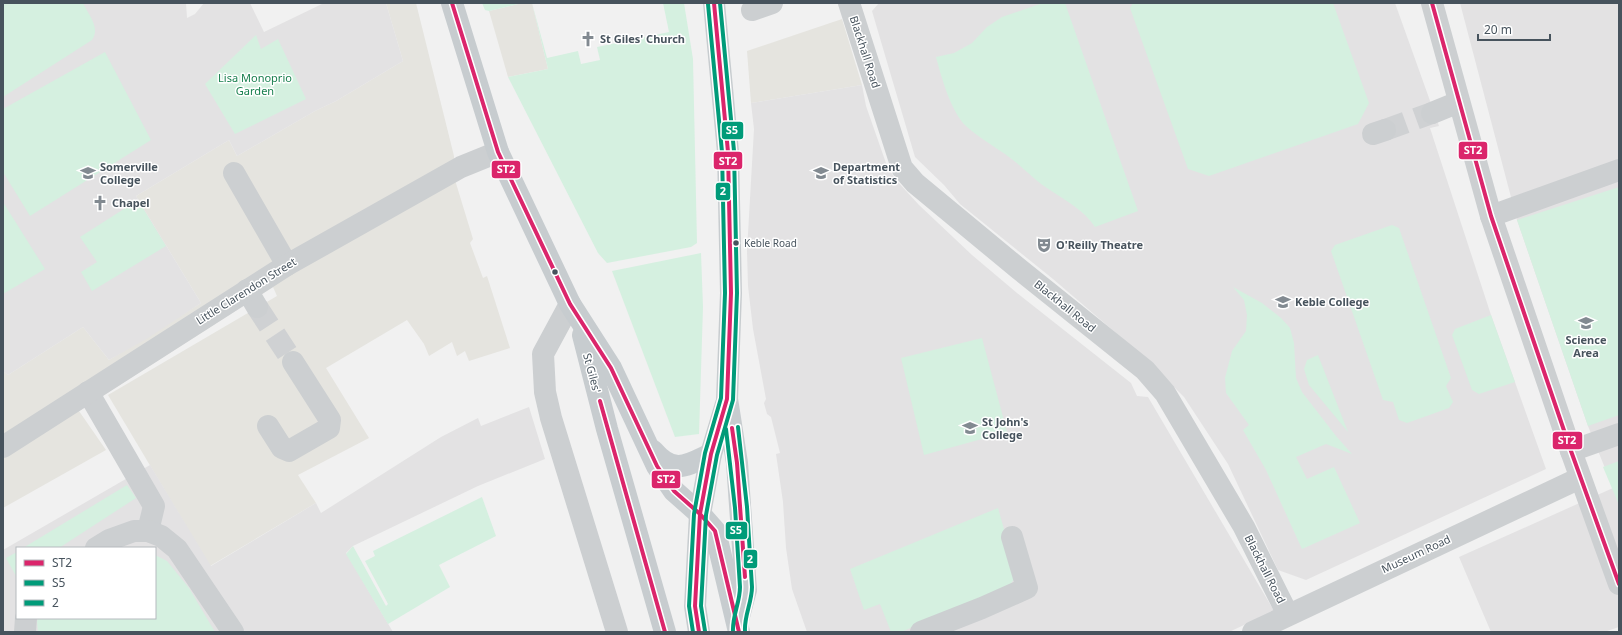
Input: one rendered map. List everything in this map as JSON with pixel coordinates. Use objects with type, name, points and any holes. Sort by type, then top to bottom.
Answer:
[{"type":"main road","name":"St Giles'","points":[[452,3],[498,152],[574,313],[611,368],[657,466],[674,491],[700,514],[715,531],[738,627]]},
{"type":"main road","name":"St Giles'","points":[[715,11],[728,152],[731,293],[728,399],[737,463],[746,590],[738,627]]},
{"type":"main road","name":"St Giles'","points":[[574,313],[665,632]]},
{"type":"main road","name":"St Giles'","points":[[699,632],[695,606],[700,514],[711,454],[728,399]]},
{"type":"main road","points":[[645,442],[661,460],[672,466],[685,466],[711,454]]},
{"type":"street","points":[[752,10],[772,3]]},
{"type":"street","name":"Blackhall Road","points":[[849,3],[902,168],[915,183],[970,229],[1145,370],[1165,393],[1244,527],[1288,615]]},
{"type":"street","points":[[1432,3],[1491,216],[1580,478],[1619,584]]},
{"type":"street","points":[[1432,113],[1459,102]]},
{"type":"street","name":"Little Clarendon Street","points":[[3,447],[88,392],[252,299],[287,265],[461,167],[498,152]]},
{"type":"street","points":[[1491,216],[1619,170]]},
{"type":"street","points":[[234,173],[287,265]]},
{"type":"street","points":[[574,313],[543,354],[545,392],[551,418],[617,632]]},
{"type":"street","points":[[268,426],[282,448],[290,451],[329,428],[330,420],[293,362]]},
{"type":"street","points":[[88,392],[154,506],[148,531]]},
{"type":"street","points":[[1571,451],[1619,434]]},
{"type":"street","name":"Museum Road","points":[[1253,632],[1580,478]]},
{"type":"street","points":[[98,547],[109,540],[134,531],[148,531],[161,536],[177,549],[233,632]]},
{"type":"street","points":[[921,632],[982,608],[1027,588],[1012,537]]},
{"type":"street","points":[[25,632],[26,619]]},
{"type":"shaded area","name":"Somerville College","points":[[3,3],[186,3],[187,18],[195,14],[204,3],[250,3],[264,32],[324,3],[386,3],[403,61],[336,101],[315,111],[237,156],[229,140],[136,196],[201,303],[148,338],[109,360],[83,327],[8,375],[3,371]]},
{"type":"shaded area","points":[[386,3],[416,3],[454,156],[455,180],[473,239],[470,243],[483,278],[487,276],[510,348],[469,361],[465,351],[457,356],[452,342],[429,356],[424,344],[407,320],[326,368],[369,438],[298,475],[316,503],[210,566],[108,395],[277,296],[273,287],[79,411],[106,450],[3,508],[3,371],[8,375],[83,327],[109,360],[201,303],[136,196],[229,140],[237,156],[315,111],[336,101],[403,61]]},
{"type":"shaded area","points":[[522,3],[532,3],[548,69],[508,77],[489,11]]},
{"type":"shaded area","name":"Keble College","points":[[879,3],[1395,3],[1439,126],[1430,128],[1491,315],[1546,469],[1306,580],[1278,570],[1228,464],[1184,397],[1144,357],[1053,279],[960,204],[944,185],[915,157],[872,11]]},
{"type":"shaded area","name":"Science Area","points":[[1460,3],[1619,3],[1619,627],[1604,632],[1491,632],[1459,557],[1613,488],[1588,426],[1517,220]]},
{"type":"shaded area","points":[[842,19],[862,85],[751,103],[747,51]]},
{"type":"shaded area","name":"St John's College","points":[[862,85],[866,106],[887,166],[896,180],[919,205],[972,255],[1017,293],[1131,383],[1137,396],[1148,397],[1274,611],[1229,632],[807,632],[792,589],[786,548],[783,502],[776,454],[780,453],[771,417],[767,414],[764,403],[766,399],[753,329],[748,286],[747,251],[754,129],[751,103]]},
{"type":"shaded area","points":[[529,407],[545,459],[478,486],[353,546],[346,553],[393,632],[3,632],[3,550],[150,465],[211,566],[316,503],[321,513],[441,437],[478,418],[481,426]]},
{"type":"green space","points":[[3,3],[83,3],[93,21],[95,31],[94,35],[92,40],[3,97]]},
{"type":"green space","points":[[482,3],[522,3],[489,11],[485,10]]},
{"type":"green space","points":[[532,3],[547,58],[578,51],[581,64],[600,60],[597,47],[669,32],[663,3],[684,3],[693,59],[697,243],[691,247],[607,263],[598,253],[508,77],[548,69]]},
{"type":"green space","points":[[1043,3],[1065,3],[1138,211],[1095,227],[1080,211],[1044,186],[1011,158],[966,126],[951,103],[936,57],[954,53],[972,43],[987,27],[1002,17]]},
{"type":"green space","points":[[1133,3],[1333,3],[1369,103],[1358,124],[1209,176],[1188,169],[1130,8]]},
{"type":"green space","name":"Lisa Monoprio Garden","points":[[256,35],[261,49],[278,39],[306,99],[235,134],[205,84]]},
{"type":"green space","points":[[105,52],[151,140],[30,216],[3,172],[3,109]]},
{"type":"green space","points":[[1619,187],[1619,415],[1588,426],[1517,220]]},
{"type":"green space","points":[[138,200],[166,246],[92,291],[81,272],[97,262],[80,237]]},
{"type":"green space","points":[[3,202],[45,269],[3,294]]},
{"type":"green space","points":[[1392,225],[1399,228],[1451,378],[1446,386],[1453,402],[1449,408],[1407,423],[1399,420],[1393,402],[1383,400],[1331,251],[1335,245]]},
{"type":"green space","points":[[701,253],[703,307],[699,434],[675,437],[612,271]]},
{"type":"green space","points":[[1233,287],[1262,303],[1281,318],[1290,328],[1294,343],[1296,378],[1302,392],[1352,454],[1326,444],[1296,457],[1307,479],[1334,467],[1360,523],[1302,549],[1266,470],[1243,430],[1249,425],[1226,393],[1225,378],[1232,351],[1246,331],[1247,315],[1244,300]]},
{"type":"green space","points":[[1491,315],[1515,382],[1479,394],[1472,390],[1452,335],[1455,329]]},
{"type":"green space","points":[[982,338],[1007,432],[924,455],[901,358]]},
{"type":"green space","points":[[1318,355],[1348,432],[1309,385],[1304,369],[1307,360]]},
{"type":"green space","points":[[1619,461],[1619,505],[1603,467]]},
{"type":"green space","points":[[127,485],[136,498],[61,547],[25,547]]},
{"type":"green space","points":[[482,497],[496,536],[439,565],[450,587],[388,624],[346,554],[353,546],[386,606],[388,604],[365,561],[375,556],[373,551]]},
{"type":"green space","points":[[998,508],[1017,575],[1009,586],[901,632],[891,632],[880,604],[864,610],[850,569]]},
{"type":"green space","points":[[16,553],[16,576],[6,558]]},
{"type":"green space","points":[[156,556],[167,561],[189,588],[215,632],[38,632],[38,619],[156,619]]},
{"type":"tunnel","points":[[1385,130],[1432,113]]},
{"type":"tunnel","points":[[257,307],[293,362]]},
{"type":"transit line","name":"ST2","points":[[452,3],[498,152],[570,304],[611,368],[657,466],[674,491],[700,514],[715,531],[739,632]]},
{"type":"transit line","name":"ST2","points":[[699,632],[695,606],[700,514],[711,454],[727,399],[731,293],[728,152],[714,3]]},
{"type":"transit line","name":"S5","points":[[705,631],[701,606],[706,515],[717,455],[733,400],[737,293],[734,151],[720,3]]},
{"type":"transit line","name":"ST2","points":[[1432,3],[1491,216],[1571,451],[1619,584]]},
{"type":"transit line","name":"2","points":[[693,632],[689,606],[694,514],[705,453],[721,398],[725,293],[722,152],[708,4]]},
{"type":"transit line","name":"ST2","points":[[600,401],[665,632]]},
{"type":"transit line","name":"2","points":[[738,427],[747,507],[752,587],[745,631]]},
{"type":"transit line","name":"ST2","points":[[732,428],[737,463],[745,577]]},
{"type":"transit line","name":"S5","points":[[726,429],[735,508],[740,587],[733,632]]},
{"type":"place","name":"St Giles' Church","points":[[588,39]]},
{"type":"place","name":"Somerville College","points":[[88,173]]},
{"type":"place","name":"Department of Statistics","points":[[821,173]]},
{"type":"place","name":"Chapel","points":[[100,203]]},
{"type":"place","name":"Keble Road","points":[[736,243]]},
{"type":"place","name":"O'Reilly Theatre","points":[[1044,245]]},
{"type":"place","name":"Keble College","points":[[1283,302]]},
{"type":"place","name":"Science Area","points":[[1586,323]]},
{"type":"place","name":"St John's College","points":[[970,428]]}]
